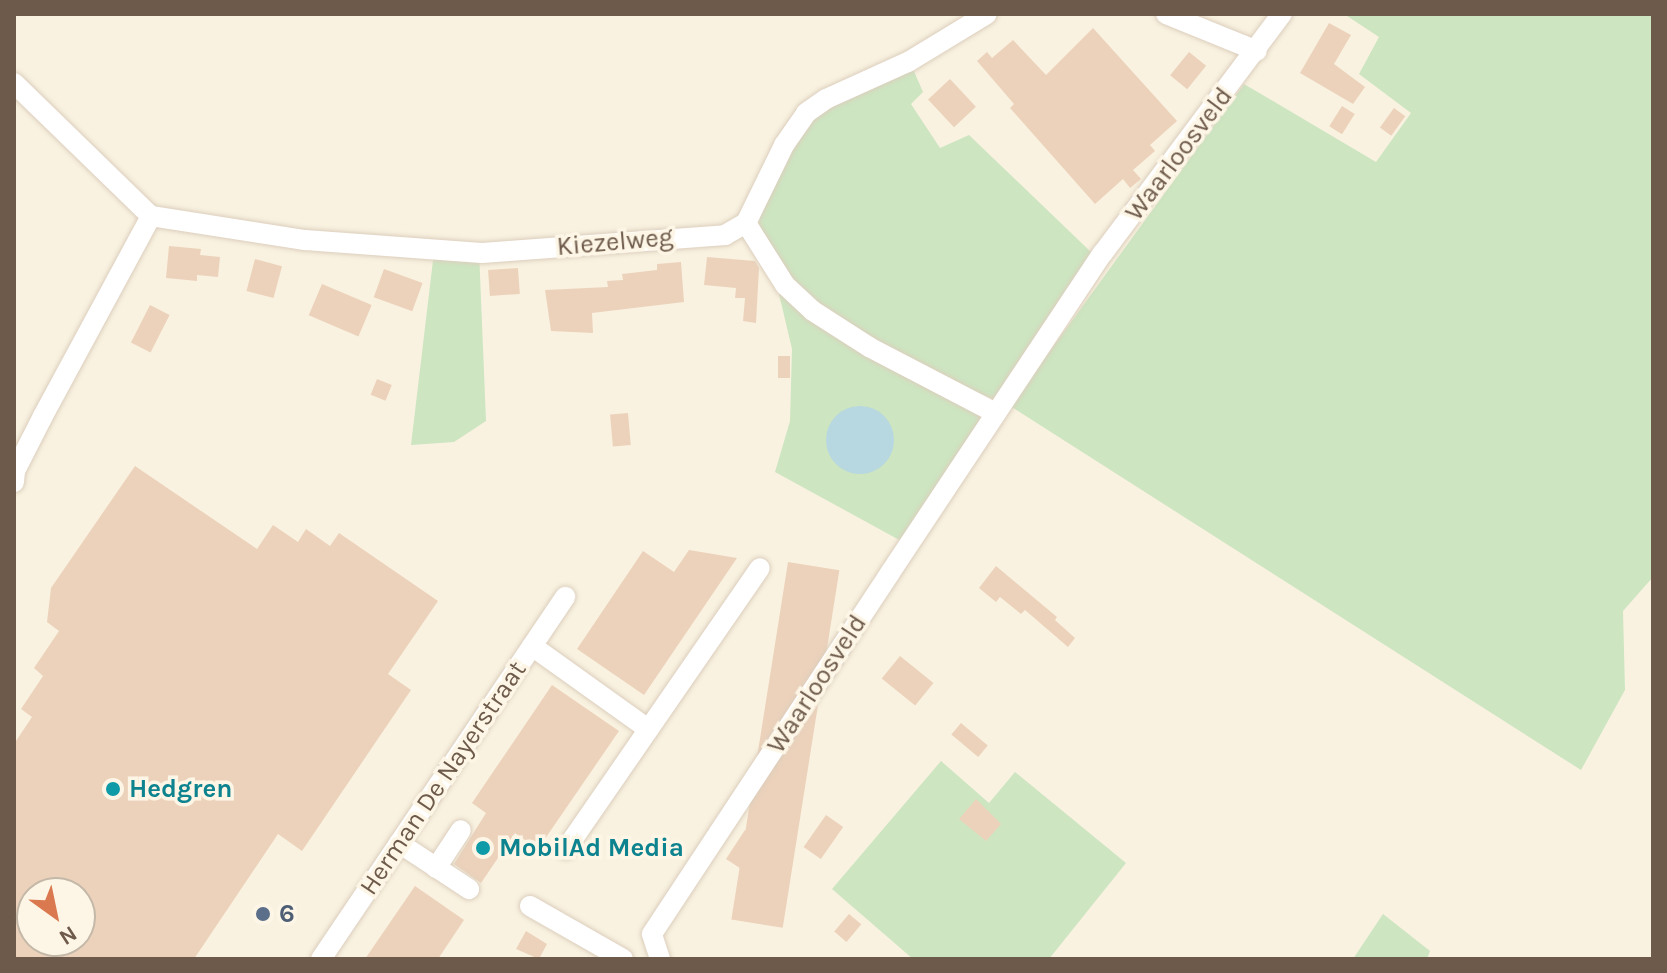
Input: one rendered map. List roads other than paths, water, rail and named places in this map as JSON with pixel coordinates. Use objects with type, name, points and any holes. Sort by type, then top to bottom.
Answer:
[{"type":"street","points":[[987,14],[908,62],[826,99],[806,113],[784,145],[746,223],[785,285],[813,311],[905,366],[996,413]]},
{"type":"street","points":[[1166,14],[1257,51]]},
{"type":"street","name":"Waarloosveld","points":[[660,959],[652,934],[1103,253],[1282,14]]},
{"type":"street","points":[[14,83],[151,216],[43,416],[15,471],[14,482]]},
{"type":"street","name":"Kiezelweg","points":[[151,216],[305,240],[482,253],[725,235],[746,223]]},
{"type":"street","points":[[566,849],[760,568]]},
{"type":"street","name":"Herman De Nayerstraat","points":[[321,959],[565,597]]},
{"type":"street","points":[[532,646],[648,729]]},
{"type":"street","points":[[436,868],[461,830]]},
{"type":"street","points":[[399,843],[469,889]]},
{"type":"street","points":[[530,906],[623,959]]},
{"type":"water","points":[[860,406],[884,416],[894,440],[884,464],[860,474],[836,464],[826,440],[836,416]]},
{"type":"place","name":"Hedgren","points":[[113,789]]},
{"type":"place","name":"MobilAd Media","points":[[483,848]]},
{"type":"place","name":"6","points":[[263,914]]}]
